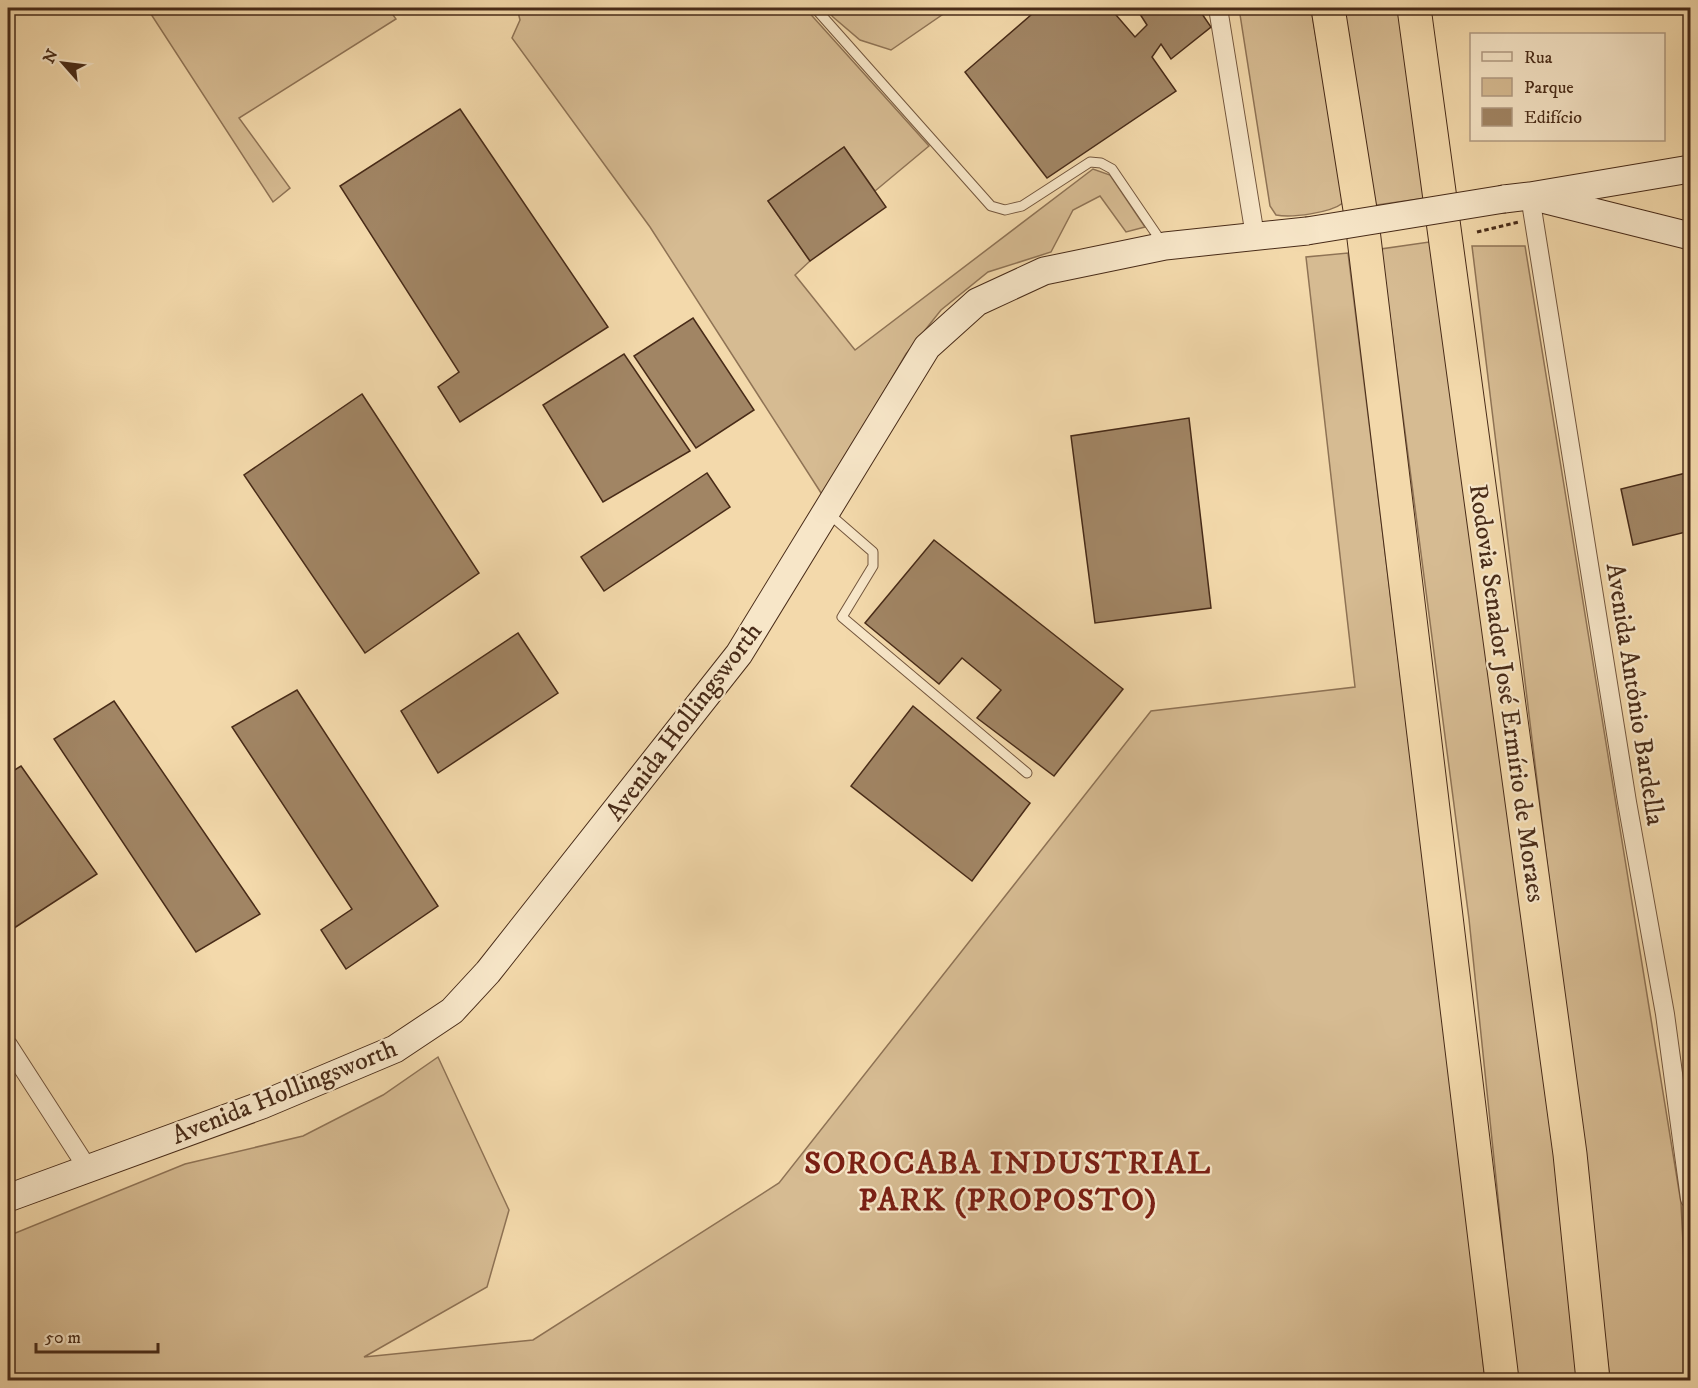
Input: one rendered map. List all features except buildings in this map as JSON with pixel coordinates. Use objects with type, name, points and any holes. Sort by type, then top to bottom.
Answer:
[{"type":"highway","points":[[1328,8],[1362,222],[1502,1380]]},
{"type":"highway","name":"Rodovia Senador José Ermírio de Moraes","points":[[1414,8],[1568,1143],[1593,1380]]},
{"type":"main road","points":[[1515,206],[1690,169]]},
{"type":"main road","name":"Avenida Hollingsworth","points":[[8,1198],[262,1105],[395,1049],[452,1011],[488,972],[739,654],[927,347],[977,302],[1044,271],[1165,246],[1515,206]]},
{"type":"main road","points":[[1515,206],[1577,206],[1690,236]]},
{"type":"street","points":[[1218,8],[1255,236]]},
{"type":"street","name":"Avenida Antônio Bardella","points":[[1515,206],[1665,1014],[1690,1199]]},
{"type":"street","points":[[8,1045],[88,1169]]},
{"type":"lane","points":[[815,8],[991,206],[1005,210],[1022,206],[1090,162],[1101,163],[1112,168],[1165,246]]},
{"type":"lane","points":[[826,511],[852,531],[873,552],[873,566],[842,617],[1027,773]]},
{"type":"path","points":[[1477,232],[1515,206]]},
{"type":"green space","points":[[147,8],[357,8],[361,14],[371,8],[388,8],[396,19],[239,118],[290,188],[273,202]]},
{"type":"green space","points":[[517,8],[805,8],[929,146],[875,191],[844,147],[768,201],[810,261],[795,275],[855,350],[1093,169],[1110,175],[1145,227],[1126,232],[1100,196],[1073,210],[1051,252],[988,272],[941,310],[906,354],[823,496],[650,227],[512,38],[520,20]]},
{"type":"green space","points":[[825,8],[952,8],[891,50],[860,40]]},
{"type":"green space","points":[[1239,8],[1311,8],[1343,194],[1343,203],[1337,207],[1311,214],[1283,216],[1276,215],[1270,206]]},
{"type":"green space","points":[[1338,8],[1402,8],[1433,197],[1370,206]]},
{"type":"green space","points":[[1436,241],[1527,909],[1582,1380],[1517,1380],[1469,919],[1381,249]]},
{"type":"green space","points":[[1472,246],[1525,246],[1681,1203],[1690,1380],[1610,1380]]},
{"type":"green space","points":[[1348,253],[1469,1230],[1485,1380],[8,1380],[8,1236],[185,1164],[303,1136],[383,1095],[438,1057],[509,1210],[487,1287],[364,1357],[533,1340],[779,1183],[1151,711],[1355,687],[1306,257]]},
{"type":"district","name":"SOROCABA INDUSTRIAL PARK (PROPOSTO)","points":[[1008,1180]]}]
